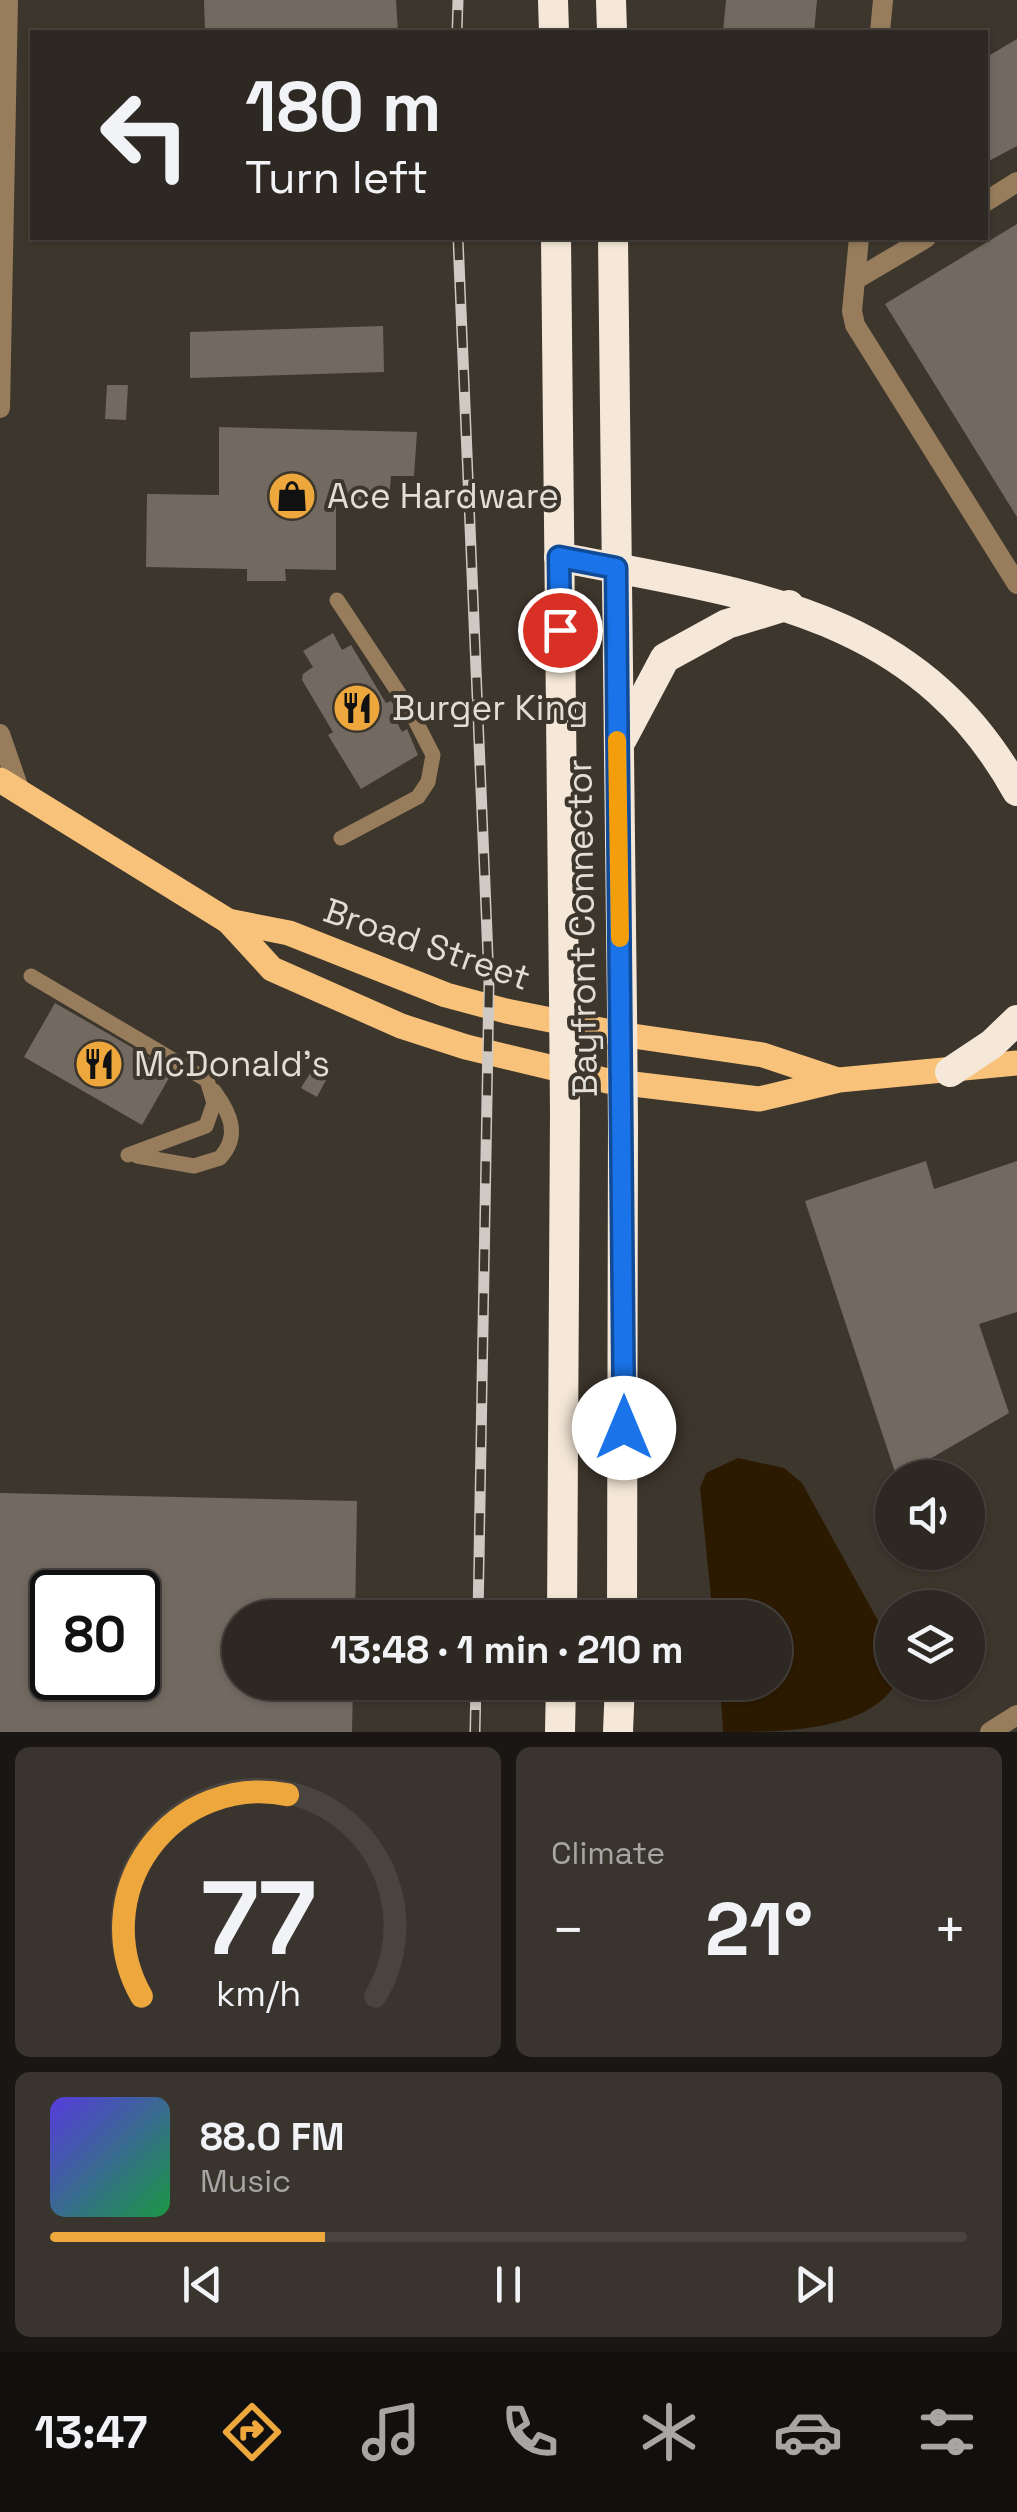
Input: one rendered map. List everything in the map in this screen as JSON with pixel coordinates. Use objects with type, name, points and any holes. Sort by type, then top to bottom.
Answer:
[{"type":"highway","points":[[553,0],[554,30]]},
{"type":"highway","points":[[612,0],[612,30]]},
{"type":"highway","name":"Bayfront Connector","points":[[556,240],[565,1156],[562,1600]]},
{"type":"highway","name":"Bayfront Connector","points":[[613,240],[623,1166],[622,1600]]},
{"type":"highway","points":[[559,557],[788,605],[860,636],[930,684],[964,716],[1017,791]]},
{"type":"highway","points":[[617,750],[665,658],[717,629],[788,605]]},
{"type":"highway","points":[[950,1072],[992,1044],[1017,1020]]},
{"type":"highway","points":[[560,1732],[561,1700]]},
{"type":"highway","points":[[618,1732],[619,1700]]},
{"type":"main road","name":"Broad Street","points":[[10,786],[228,921],[272,968],[401,1026],[536,1066],[608,1080],[759,1099],[838,1080],[1017,1063]]},
{"type":"main road","name":"Broad Street","points":[[228,921],[289,932],[408,981],[506,1012],[626,1036],[763,1055],[838,1080]]},
{"type":"street","points":[[0,408],[8,0]]},
{"type":"street","points":[[880,30],[883,0]]},
{"type":"street","points":[[988,200],[1017,182]]},
{"type":"street","points":[[860,240],[852,311],[856,325],[1017,584]]},
{"type":"street","points":[[855,280],[923,240]]},
{"type":"street","points":[[0,734],[10,786]]},
{"type":"street","points":[[990,1732],[1017,1716]]},
{"type":"lane","points":[[337,600],[410,710],[433,754],[428,782],[418,797],[341,838]]},
{"type":"lane","points":[[31,976],[207,1080],[228,1111],[232,1127],[230,1148],[220,1158],[194,1166],[128,1155],[206,1126],[214,1103],[207,1080]]},
{"type":"shaded area","points":[[738,1458],[784,1468],[802,1483],[875,1615],[875,1700],[882,1700],[844,1720],[820,1726],[723,1732],[721,1700],[792,1700],[792,1600],[711,1600],[700,1488],[706,1473]]},
{"type":"building","points":[[204,0],[396,0],[398,30],[205,30]]},
{"type":"building","points":[[726,0],[817,0],[814,30],[723,30]]},
{"type":"building","points":[[1017,39],[1017,146],[988,161],[988,56]]},
{"type":"building","points":[[1017,224],[1017,517],[885,304]]},
{"type":"building","points":[[383,326],[384,372],[190,378],[190,332]]},
{"type":"building","points":[[107,385],[128,385],[126,420],[105,419]]},
{"type":"building","points":[[219,427],[417,432],[414,476],[391,476],[389,500],[336,500],[336,570],[285,569],[286,581],[247,581],[247,569],[146,567],[147,494],[219,495]]},
{"type":"building","name":"Burger King","points":[[333,633],[342,650],[351,645],[386,703],[391,701],[398,712],[393,715],[402,732],[407,729],[418,755],[361,789],[328,735],[333,732],[302,680],[303,674],[313,667],[303,651]]},
{"type":"building","name":"McDonald's","points":[[55,1003],[173,1071],[142,1125],[24,1057]]},
{"type":"building","points":[[312,1070],[326,1080],[317,1097],[301,1088]]},
{"type":"building","points":[[926,1161],[934,1189],[1017,1161],[1017,1312],[979,1324],[1009,1413],[928,1460],[891,1460],[805,1201]]},
{"type":"building","points":[[0,1493],[357,1501],[355,1600],[222,1600],[222,1700],[353,1700],[352,1732],[0,1732]]},
{"type":"railway","points":[[457,30],[458,0]]},
{"type":"railway","points":[[458,240],[489,981],[478,1600]]},
{"type":"railway","points":[[475,1732],[476,1700]]},
{"type":"slow traffic","points":[[617,740],[620,938]]},
{"type":"place","name":"Ace Hardware","points":[[292,496]]},
{"type":"place","name":"Burger King","points":[[357,708]]},
{"type":"place","name":"McDonald's","points":[[99,1064]]},
{"type":"route","points":[[560,630],[559,557],[616,568],[624,1428]]}]
